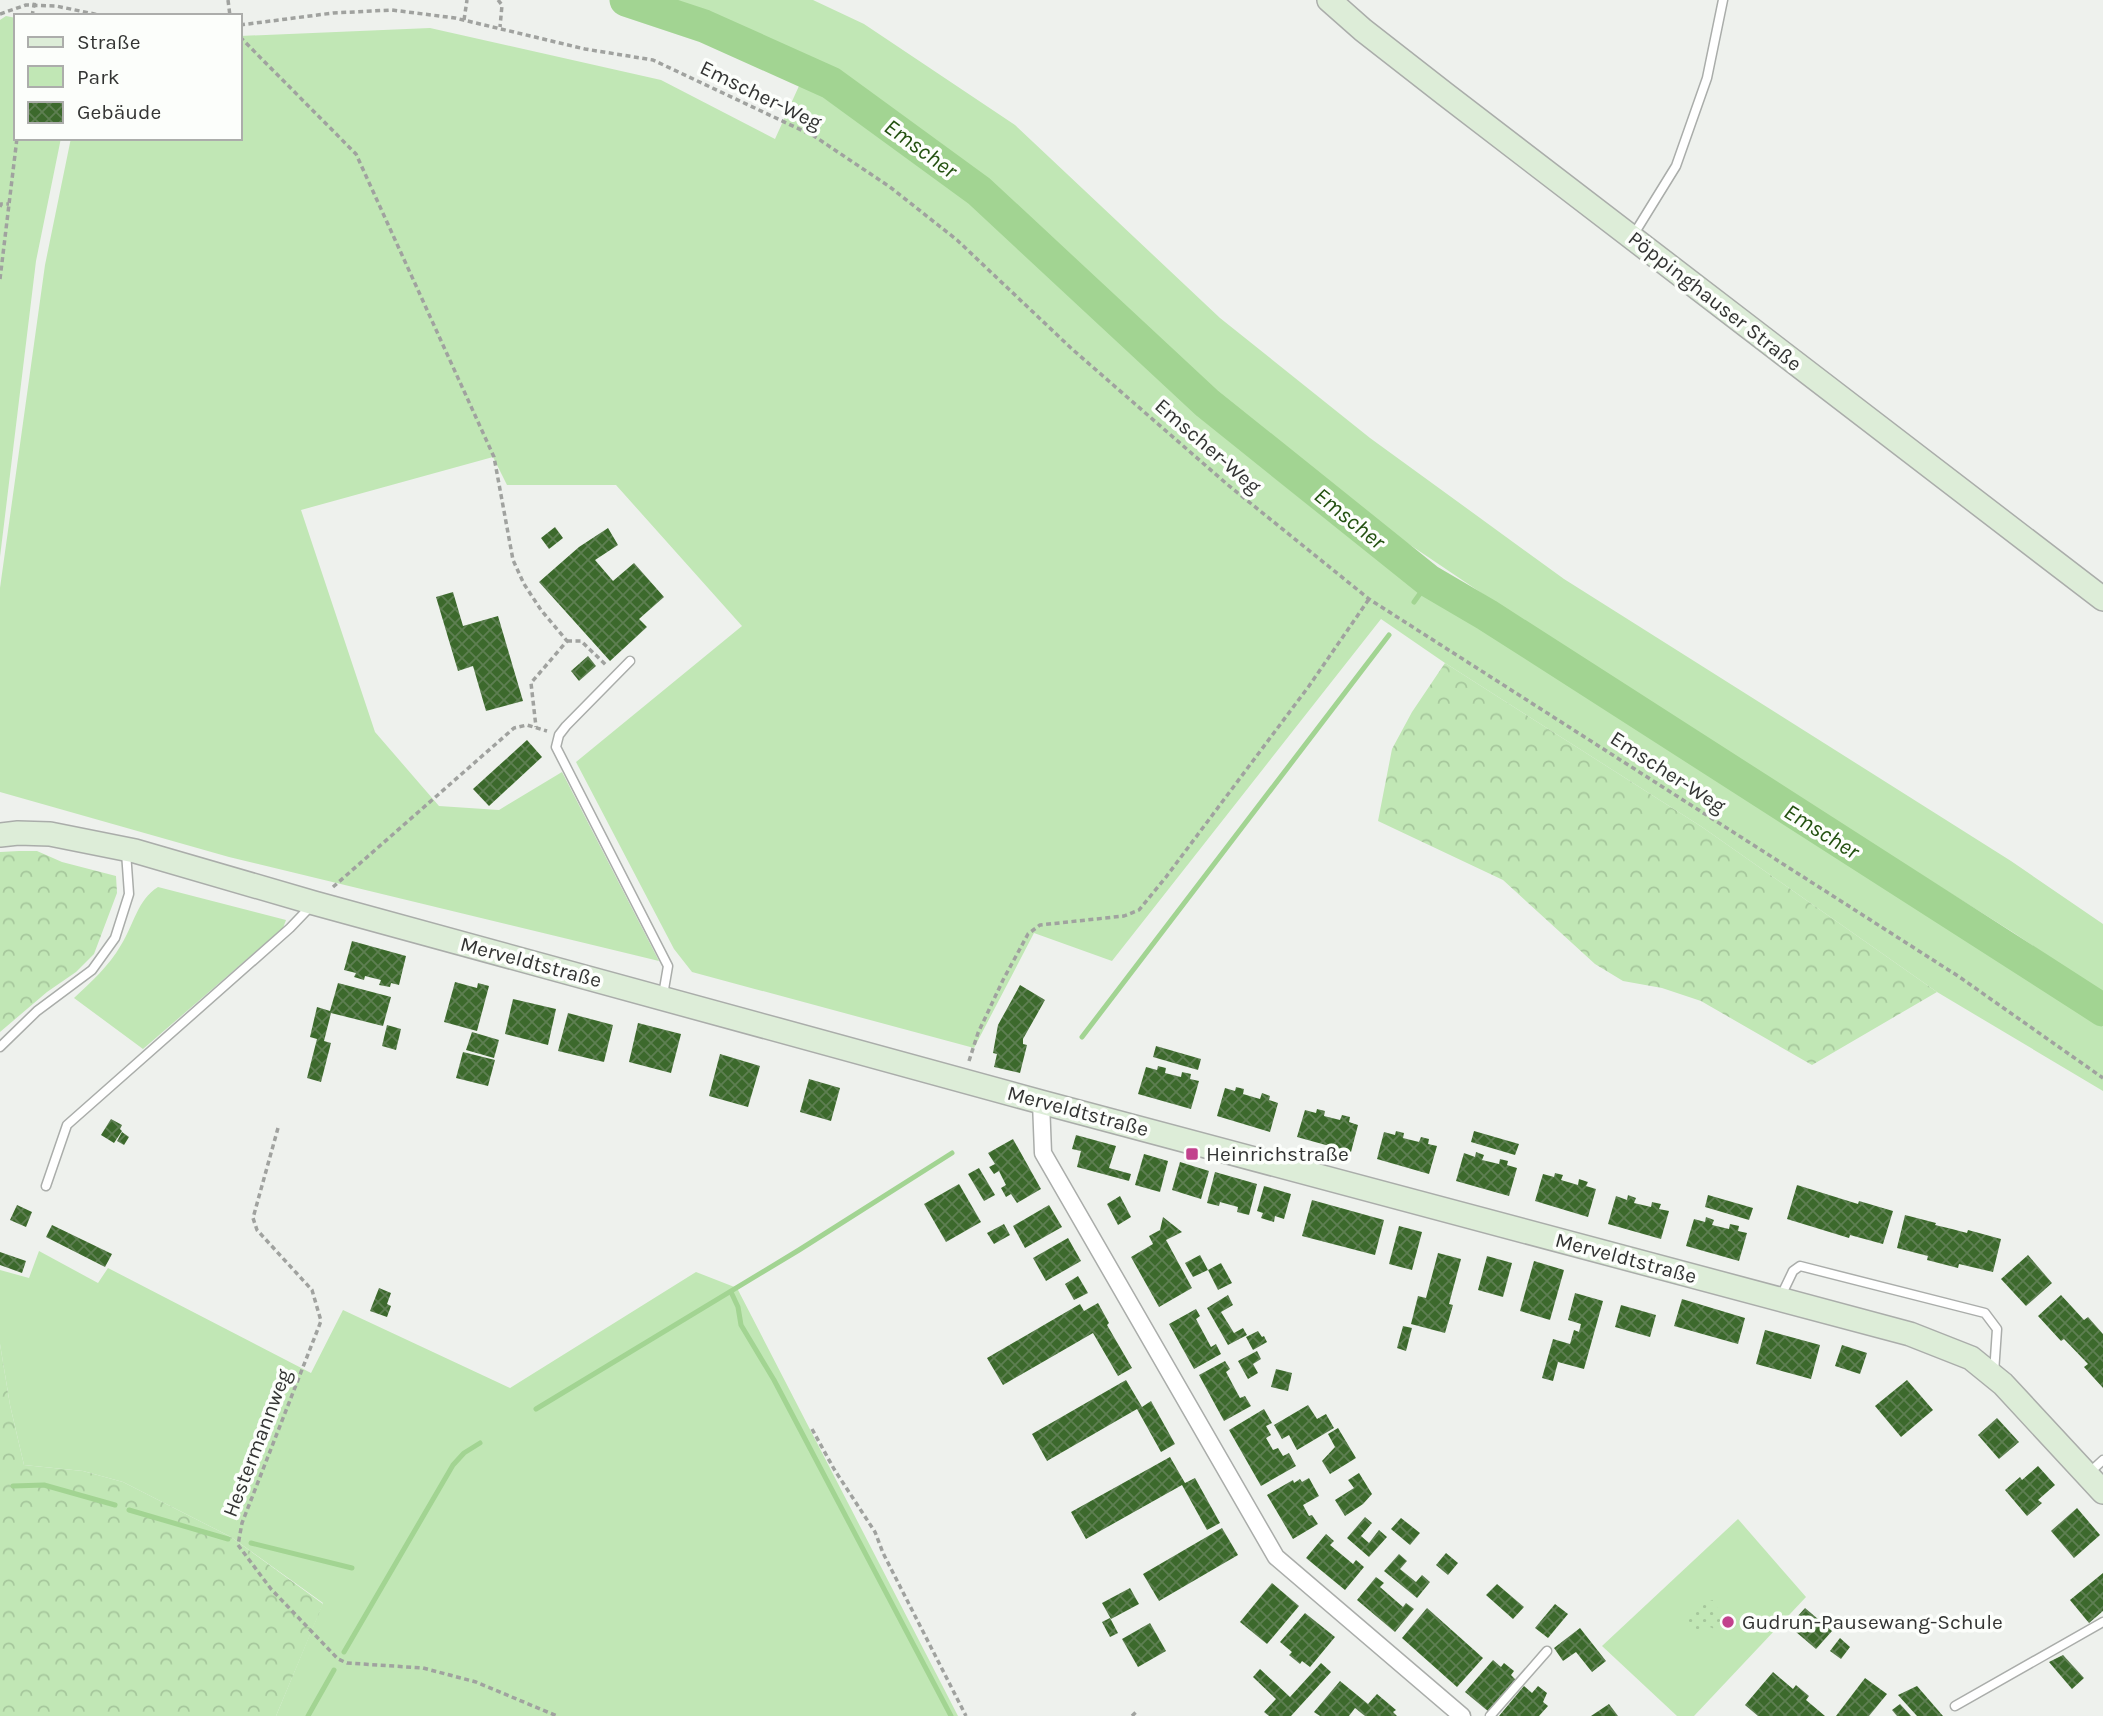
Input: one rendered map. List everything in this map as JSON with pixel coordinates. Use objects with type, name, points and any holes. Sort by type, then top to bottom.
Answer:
[{"type":"main road","name":"Pöppinghauser Straße","points":[[1329,0],[1435,86],[2103,599]]},
{"type":"main road","name":"Merveldtstraße","points":[[0,835],[18,832],[50,834],[125,849],[1041,1102],[1910,1334],[1971,1358],[2003,1384],[2095,1467],[2103,1492]]},
{"type":"street","points":[[1041,1102],[1043,1153],[1276,1558],[1462,1716]]},
{"type":"lane","points":[[1632,237],[1676,166],[1707,78],[1723,0]]},
{"type":"lane","points":[[630,662],[559,735],[556,747],[668,966],[663,998]]},
{"type":"lane","points":[[0,1047],[37,1011],[92,970],[115,938],[129,894],[125,849]]},
{"type":"lane","points":[[46,1186],[67,1125],[280,937],[314,903]]},
{"type":"lane","points":[[1779,1299],[1793,1271],[1800,1266],[1985,1313],[1997,1329],[1993,1376]]},
{"type":"lane","points":[[1955,1706],[2103,1622]]},
{"type":"lane","points":[[1490,1716],[1546,1651]]},
{"type":"path","points":[[464,20],[467,0]]},
{"type":"path","points":[[498,0],[502,5],[500,27]]},
{"type":"path","points":[[0,14],[26,5],[56,6],[96,14]]},
{"type":"path","name":"Emscher-Weg","points":[[242,25],[333,13],[392,10],[500,27],[584,49],[653,60],[814,136],[890,187],[957,240],[1072,349],[1197,458],[1369,599],[1958,976],[2103,1078]]},
{"type":"path","points":[[242,39],[356,155],[494,457],[513,560],[524,584],[541,610],[567,641]]},
{"type":"path","points":[[0,279],[17,140]]},
{"type":"path","points":[[0,206],[9,204]]},
{"type":"path","points":[[962,1079],[998,990],[1028,934],[1040,925],[1124,916],[1139,909],[1166,877],[1369,599]]},
{"type":"path","points":[[536,727],[531,683],[567,641],[581,641],[616,675]]},
{"type":"path","points":[[314,903],[514,727],[527,725],[559,735]]},
{"type":"path","name":"Hestermannweg","points":[[278,1128],[253,1218],[257,1230],[312,1290],[321,1321],[242,1523],[238,1545],[271,1590],[338,1659],[347,1663],[423,1668],[476,1682],[557,1716]]},
{"type":"path","points":[[812,1429],[834,1469],[875,1532],[883,1553],[966,1716]]},
{"type":"path","points":[[1132,1716],[1136,1712]]},
{"type":"green space","points":[[665,0],[813,0],[864,24],[1015,125],[1220,318],[1370,438],[1564,579],[2011,861],[2103,924],[2103,993],[2014,933],[1597,671],[1385,528],[1216,392],[996,190],[888,109],[829,71],[708,14]]},
{"type":"green space","points":[[6,16],[14,18],[14,140],[61,140],[36,261],[0,557],[0,20]]},
{"type":"green space","points":[[430,28],[661,80],[775,139],[808,66],[836,104],[900,147],[977,208],[1198,410],[1314,507],[1432,594],[1861,866],[2103,1027],[2103,1091],[1937,992],[1702,827],[1445,663],[1381,619],[1112,961],[1034,933],[974,1048],[692,972],[674,949],[576,762],[742,626],[616,485],[507,485],[493,457],[301,510],[375,732],[439,806],[499,810],[562,772],[659,961],[229,857],[0,792],[0,588],[45,265],[71,140],[242,140],[242,36]]},
{"type":"green space","points":[[1445,663],[1702,827],[1937,992],[1812,1065],[1701,1001],[1662,988],[1623,981],[1595,964],[1503,880],[1378,821],[1392,749],[1412,712]]},
{"type":"green space","points":[[37,851],[62,862],[116,876],[117,893],[94,954],[76,972],[47,992],[0,1032],[0,852]]},
{"type":"green space","points":[[158,887],[286,920],[283,928],[143,1049],[74,998],[111,960],[140,906]]},
{"type":"green space","points":[[39,1251],[98,1283],[108,1268],[311,1373],[343,1310],[510,1388],[696,1272],[737,1288],[958,1716],[276,1716],[323,1603],[231,1537],[123,1482],[83,1471],[24,1465],[0,1344],[0,1270],[29,1278]]},
{"type":"green space","points":[[0,1344],[24,1465],[83,1471],[123,1482],[231,1537],[323,1604],[276,1716],[0,1716]]},
{"type":"green space","name":"Gudrun-Pausewang-Schule","points":[[1738,1519],[1806,1597],[1694,1716],[1677,1716],[1602,1646]]},
{"type":"green space","points":[[1713,1600],[1725,1622],[1714,1629],[1710,1627],[1699,1633],[1687,1628],[1685,1617],[1689,1610]]},
{"type":"building","points":[[555,527],[563,538],[549,549],[541,538]]},
{"type":"building","points":[[608,528],[618,545],[595,560],[613,581],[634,563],[664,597],[639,619],[647,627],[610,661],[539,582],[579,547]]},
{"type":"building","points":[[453,592],[463,626],[498,616],[523,701],[486,711],[473,666],[458,671],[436,597]]},
{"type":"building","points":[[588,656],[596,666],[579,681],[571,671]]},
{"type":"building","points":[[527,740],[542,757],[489,806],[473,789]]},
{"type":"building","points":[[352,941],[406,956],[399,985],[379,985],[381,980],[365,976],[364,980],[354,977],[356,973],[344,970]]},
{"type":"building","points":[[455,982],[477,988],[478,983],[489,986],[477,1031],[444,1022]]},
{"type":"building","points":[[338,983],[391,997],[383,1026],[331,1013],[324,1041],[331,1043],[321,1082],[307,1078],[317,1039],[310,1037],[317,1007],[330,1011]]},
{"type":"building","points":[[1020,985],[1045,1000],[1023,1039],[1023,1044],[1027,1045],[1020,1073],[994,1067],[997,1054],[993,1053],[998,1025]]},
{"type":"building","points":[[513,999],[556,1009],[548,1045],[505,1034]]},
{"type":"building","points":[[568,1013],[613,1025],[604,1062],[558,1051]]},
{"type":"building","points":[[638,1023],[681,1034],[671,1073],[629,1062]]},
{"type":"building","points":[[387,1025],[401,1029],[396,1050],[382,1046]]},
{"type":"building","points":[[472,1032],[499,1040],[494,1058],[466,1050]]},
{"type":"building","points":[[1156,1046],[1201,1059],[1198,1070],[1153,1057]]},
{"type":"building","points":[[463,1052],[495,1060],[488,1086],[456,1078]]},
{"type":"building","points":[[720,1054],[760,1066],[748,1107],[709,1096]]},
{"type":"building","points":[[1158,1066],[1166,1068],[1165,1073],[1181,1077],[1182,1072],[1191,1074],[1190,1079],[1199,1081],[1191,1109],[1138,1094],[1146,1067],[1157,1070]]},
{"type":"building","points":[[809,1079],[840,1088],[831,1121],[800,1112]]},
{"type":"building","points":[[1236,1087],[1244,1089],[1243,1094],[1260,1099],[1262,1093],[1270,1096],[1269,1100],[1278,1103],[1270,1132],[1217,1116],[1225,1088],[1235,1091]]},
{"type":"building","points":[[1317,1109],[1325,1111],[1324,1116],[1340,1120],[1342,1115],[1350,1117],[1349,1122],[1358,1125],[1351,1152],[1297,1137],[1305,1110],[1316,1113]]},
{"type":"building","points":[[111,1119],[122,1125],[122,1131],[114,1143],[101,1135]]},
{"type":"building","points":[[1396,1131],[1404,1133],[1403,1138],[1419,1142],[1421,1137],[1429,1139],[1428,1144],[1437,1146],[1429,1174],[1377,1159],[1384,1132],[1395,1135]]},
{"type":"building","points":[[1474,1131],[1519,1144],[1515,1155],[1471,1142]]},
{"type":"building","points":[[122,1132],[129,1137],[124,1145],[117,1141]]},
{"type":"building","points":[[1076,1135],[1116,1146],[1109,1168],[1131,1174],[1129,1181],[1077,1167],[1081,1151],[1072,1149]]},
{"type":"building","points":[[1013,1139],[1041,1189],[1017,1203],[1011,1194],[1006,1197],[1001,1188],[1006,1185],[999,1171],[994,1174],[989,1167],[995,1164],[988,1153]]},
{"type":"building","points":[[1476,1152],[1484,1155],[1482,1160],[1499,1164],[1500,1159],[1517,1168],[1509,1196],[1456,1181],[1464,1153],[1475,1157]]},
{"type":"building","points":[[1144,1154],[1168,1161],[1160,1192],[1135,1185]]},
{"type":"building","points":[[1180,1162],[1209,1171],[1201,1199],[1172,1190]]},
{"type":"building","points":[[979,1168],[995,1195],[984,1201],[968,1174]]},
{"type":"building","points":[[1215,1172],[1257,1184],[1249,1215],[1237,1212],[1238,1207],[1220,1202],[1219,1206],[1207,1203]]},
{"type":"building","points":[[1555,1173],[1563,1175],[1561,1180],[1578,1185],[1579,1179],[1588,1182],[1586,1186],[1596,1189],[1588,1217],[1535,1201],[1543,1174],[1554,1177]]},
{"type":"building","points":[[959,1184],[981,1222],[946,1242],[924,1204]]},
{"type":"building","points":[[1797,1185],[1858,1204],[1859,1201],[1893,1211],[1883,1244],[1850,1235],[1849,1238],[1787,1219]]},
{"type":"building","points":[[1264,1186],[1291,1194],[1284,1219],[1275,1216],[1274,1222],[1261,1218],[1263,1213],[1257,1211]]},
{"type":"building","points":[[1628,1195],[1636,1198],[1634,1203],[1651,1207],[1652,1202],[1661,1204],[1659,1209],[1669,1211],[1661,1239],[1608,1224],[1616,1196],[1627,1200]]},
{"type":"building","points":[[1708,1195],[1753,1208],[1749,1220],[1705,1207]]},
{"type":"building","points":[[1120,1196],[1131,1217],[1118,1225],[1107,1204]]},
{"type":"building","points":[[1312,1200],[1384,1220],[1375,1255],[1302,1236]]},
{"type":"building","points":[[17,1205],[32,1212],[26,1227],[10,1220]]},
{"type":"building","points":[[1049,1205],[1062,1227],[1025,1248],[1013,1226]]},
{"type":"building","points":[[1905,1215],[1967,1233],[1968,1230],[2001,1239],[1993,1272],[1959,1264],[1958,1268],[1897,1248]]},
{"type":"building","points":[[1163,1217],[1182,1232],[1166,1240],[1192,1288],[1159,1307],[1131,1257],[1153,1244],[1149,1236],[1160,1230]]},
{"type":"building","points":[[1706,1217],[1714,1220],[1712,1225],[1729,1229],[1730,1224],[1739,1226],[1738,1231],[1747,1233],[1739,1261],[1686,1246],[1694,1219],[1705,1222]]},
{"type":"building","points":[[1004,1224],[1010,1235],[994,1244],[987,1233]]},
{"type":"building","points":[[52,1225],[112,1254],[105,1267],[46,1237]]},
{"type":"building","points":[[1399,1226],[1422,1232],[1412,1270],[1389,1264]]},
{"type":"building","points":[[1068,1238],[1081,1261],[1046,1281],[1033,1258]]},
{"type":"building","points":[[0,1252],[26,1261],[22,1273],[0,1265]]},
{"type":"building","points":[[1438,1253],[1461,1259],[1449,1304],[1453,1305],[1445,1333],[1411,1324],[1418,1296],[1426,1298]]},
{"type":"building","points":[[1200,1255],[1208,1270],[1193,1277],[1185,1263]]},
{"type":"building","points":[[2028,1255],[2052,1283],[2026,1306],[2001,1279]]},
{"type":"building","points":[[1487,1256],[1512,1263],[1503,1297],[1478,1290]]},
{"type":"building","points":[[1534,1261],[1564,1270],[1550,1320],[1520,1311]]},
{"type":"building","points":[[1221,1263],[1232,1283],[1218,1290],[1208,1270]]},
{"type":"building","points":[[1078,1276],[1088,1293],[1074,1300],[1065,1284]]},
{"type":"building","points":[[379,1288],[391,1293],[387,1304],[391,1306],[387,1317],[370,1311]]},
{"type":"building","points":[[1575,1293],[1603,1301],[1584,1369],[1558,1362],[1553,1381],[1542,1378],[1553,1339],[1570,1344],[1574,1330],[1579,1332],[1581,1324],[1568,1320]]},
{"type":"building","points":[[1228,1295],[1233,1305],[1221,1312],[1234,1333],[1243,1328],[1247,1335],[1228,1345],[1207,1308]]},
{"type":"building","points":[[2061,1295],[2084,1320],[2088,1317],[2103,1334],[2103,1388],[2084,1367],[2088,1364],[2064,1339],[2061,1341],[2038,1316]]},
{"type":"building","points":[[1682,1299],[1745,1318],[1738,1344],[1674,1326]]},
{"type":"building","points":[[1098,1303],[1109,1323],[1107,1325],[1132,1368],[1118,1376],[1093,1333],[1003,1385],[987,1358],[1080,1304],[1084,1311]]},
{"type":"building","points":[[1621,1305],[1656,1315],[1650,1337],[1615,1327]]},
{"type":"building","points":[[1196,1309],[1200,1316],[1196,1319],[1211,1347],[1216,1344],[1221,1354],[1194,1369],[1169,1324]]},
{"type":"building","points":[[1403,1326],[1412,1328],[1406,1351],[1397,1348]]},
{"type":"building","points":[[1765,1330],[1820,1345],[1811,1379],[1756,1364]]},
{"type":"building","points":[[1258,1331],[1267,1342],[1253,1350],[1246,1337]]},
{"type":"building","points":[[1842,1345],[1867,1353],[1860,1374],[1835,1366]]},
{"type":"building","points":[[1257,1351],[1261,1359],[1253,1364],[1258,1373],[1248,1379],[1238,1361]]},
{"type":"building","points":[[1225,1361],[1230,1369],[1226,1372],[1240,1398],[1245,1396],[1251,1406],[1224,1421],[1199,1375]]},
{"type":"building","points":[[1276,1369],[1292,1373],[1288,1391],[1271,1387]]},
{"type":"building","points":[[1126,1380],[1142,1407],[1151,1401],[1175,1444],[1161,1452],[1137,1409],[1047,1461],[1032,1434]]},
{"type":"building","points":[[1907,1380],[1933,1410],[1901,1437],[1875,1406]]},
{"type":"building","points":[[1308,1405],[1317,1419],[1326,1414],[1334,1428],[1297,1450],[1289,1435],[1282,1439],[1274,1425]]},
{"type":"building","points":[[1264,1409],[1272,1423],[1266,1426],[1271,1435],[1266,1438],[1273,1450],[1278,1448],[1283,1456],[1289,1453],[1296,1466],[1261,1486],[1229,1430]]},
{"type":"building","points":[[1997,1418],[2019,1442],[1999,1459],[1978,1435]]},
{"type":"building","points":[[1338,1428],[1356,1458],[1330,1474],[1322,1461],[1335,1447],[1328,1434]]},
{"type":"building","points":[[1170,1457],[1185,1483],[1195,1478],[1220,1523],[1207,1530],[1182,1485],[1086,1539],[1071,1512]]},
{"type":"building","points":[[2038,1466],[2055,1485],[2038,1500],[2042,1503],[2027,1516],[2005,1490]]},
{"type":"building","points":[[1359,1473],[1372,1494],[1345,1516],[1335,1500],[1354,1488],[1348,1480]]},
{"type":"building","points":[[1309,1478],[1319,1496],[1303,1505],[1309,1516],[1312,1515],[1318,1524],[1293,1539],[1267,1495],[1293,1480],[1294,1483],[1300,1479],[1302,1482]]},
{"type":"building","points":[[2077,1508],[2100,1535],[2074,1558],[2051,1531]]},
{"type":"building","points":[[1365,1517],[1372,1523],[1361,1536],[1369,1543],[1379,1530],[1387,1537],[1369,1557],[1347,1538]]},
{"type":"building","points":[[1401,1518],[1420,1533],[1410,1545],[1391,1529]]},
{"type":"building","points":[[1222,1528],[1238,1555],[1159,1601],[1143,1574]]},
{"type":"building","points":[[1326,1534],[1334,1541],[1330,1545],[1353,1564],[1356,1560],[1364,1567],[1345,1590],[1306,1558]]},
{"type":"building","points":[[1446,1553],[1458,1563],[1448,1575],[1436,1565]]},
{"type":"building","points":[[1399,1554],[1407,1561],[1400,1569],[1416,1582],[1422,1575],[1430,1582],[1417,1598],[1384,1571]]},
{"type":"building","points":[[2103,1573],[2103,1611],[2089,1623],[2070,1600]]},
{"type":"building","points":[[1376,1577],[1384,1583],[1380,1587],[1403,1607],[1406,1603],[1414,1609],[1395,1632],[1357,1600]]},
{"type":"building","points":[[1272,1583],[1299,1606],[1267,1644],[1240,1622]]},
{"type":"building","points":[[1497,1584],[1524,1607],[1513,1619],[1486,1595]]},
{"type":"building","points":[[1130,1588],[1139,1604],[1111,1619],[1102,1603]]},
{"type":"building","points":[[1555,1604],[1568,1614],[1548,1638],[1535,1628]]},
{"type":"building","points":[[1427,1608],[1483,1658],[1457,1687],[1402,1638]]},
{"type":"building","points":[[1805,1608],[1832,1631],[1816,1649],[1789,1626]]},
{"type":"building","points":[[1305,1613],[1335,1637],[1310,1667],[1302,1661],[1300,1664],[1289,1655],[1292,1652],[1280,1642]]},
{"type":"building","points":[[1110,1618],[1118,1633],[1110,1637],[1102,1622]]},
{"type":"building","points":[[1150,1623],[1166,1651],[1138,1667],[1122,1639]]},
{"type":"building","points":[[1580,1628],[1606,1661],[1592,1672],[1576,1652],[1563,1661],[1554,1648]]},
{"type":"building","points":[[1840,1638],[1850,1647],[1841,1659],[1830,1651]]},
{"type":"building","points":[[2063,1655],[2084,1678],[2072,1689],[2049,1662]]},
{"type":"building","points":[[1493,1660],[1501,1667],[1504,1663],[1514,1671],[1511,1675],[1516,1680],[1489,1712],[1465,1692]]},
{"type":"building","points":[[1321,1663],[1331,1672],[1291,1716],[1269,1716],[1264,1712],[1276,1699],[1253,1677],[1260,1669],[1290,1697]]},
{"type":"building","points":[[1773,1672],[1793,1689],[1796,1685],[1809,1696],[1806,1700],[1825,1716],[1758,1716],[1745,1705]]},
{"type":"building","points":[[1865,1678],[1887,1694],[1869,1716],[1836,1716]]},
{"type":"building","points":[[1340,1681],[1368,1704],[1377,1694],[1396,1710],[1393,1712],[1397,1716],[1365,1716],[1355,1708],[1349,1716],[1320,1716],[1314,1712]]},
{"type":"building","points":[[1524,1686],[1532,1693],[1538,1686],[1547,1693],[1543,1702],[1548,1706],[1539,1716],[1499,1716]]},
{"type":"building","points":[[1917,1686],[1943,1716],[1917,1716],[1898,1695]]},
{"type":"building","points":[[1609,1704],[1618,1716],[1591,1716]]},
{"type":"building","points":[[1900,1704],[1911,1716],[1897,1716],[1892,1710]]},
{"type":"waterway","name":"Emscher","points":[[626,0],[704,26],[831,83],[979,191],[1207,403],[1429,581],[1487,615],[2103,1010]]},
{"type":"waterway","points":[[1414,602],[1429,581]]},
{"type":"waterway","points":[[1082,1037],[1389,635]]},
{"type":"waterway","points":[[536,1409],[799,1250],[952,1153]]},
{"type":"waterway","points":[[731,1292],[738,1307],[741,1325],[774,1380],[951,1716]]},
{"type":"waterway","points":[[344,1652],[453,1465],[464,1453],[480,1443]]},
{"type":"waterway","points":[[13,1486],[44,1485],[115,1505]]},
{"type":"waterway","points":[[129,1510],[228,1539]]},
{"type":"waterway","points":[[251,1543],[352,1568]]},
{"type":"waterway","points":[[308,1716],[334,1670]]},
{"type":"place","name":"Heinrichstraße","points":[[1192,1154]]},
{"type":"place","name":"Gudrun-Pausewang-Schule","points":[[1728,1622]]}]
